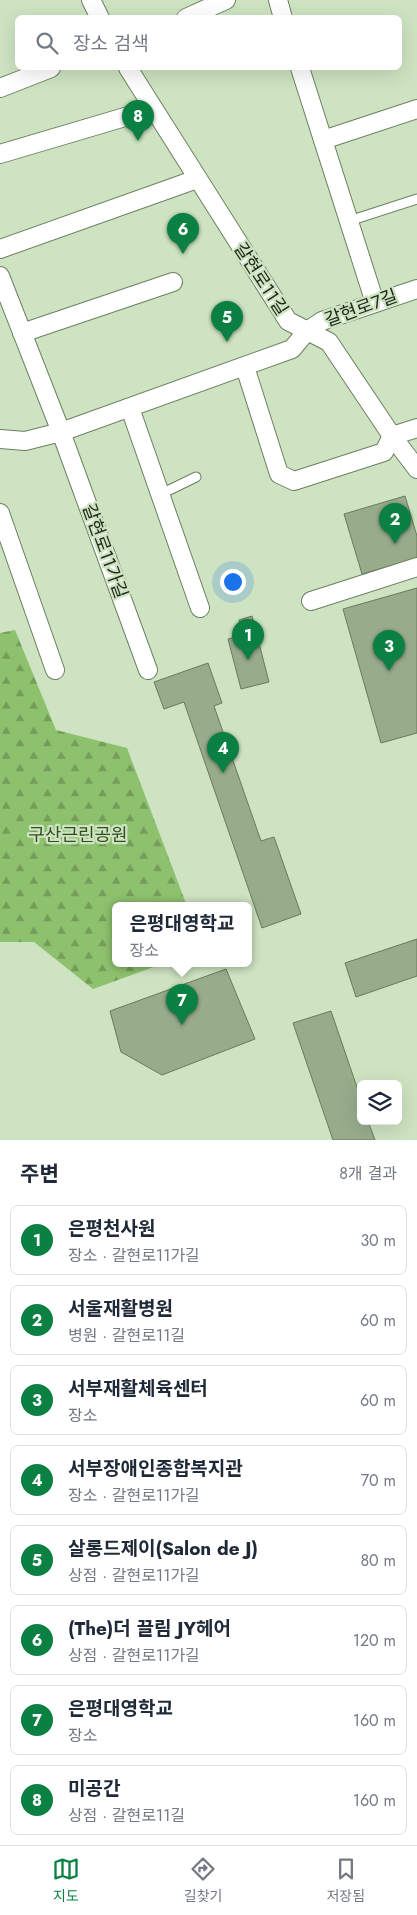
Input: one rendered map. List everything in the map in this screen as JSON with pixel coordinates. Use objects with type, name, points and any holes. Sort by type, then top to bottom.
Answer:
[{"type":"street","points":[[91,0],[98,15]]},
{"type":"street","points":[[193,15],[226,0]]},
{"type":"street","points":[[278,0],[282,15]]},
{"type":"street","points":[[0,88],[46,70]]},
{"type":"street","name":"갈현로11길","points":[[129,70],[288,321],[330,342],[392,436],[417,469]]},
{"type":"street","points":[[301,70],[375,303]]},
{"type":"street","points":[[0,154],[152,108]]},
{"type":"street","points":[[323,140],[417,109]]},
{"type":"street","points":[[0,248],[197,179]]},
{"type":"street","name":"갈현로11가길","points":[[0,276],[61,432],[148,670]]},
{"type":"street","points":[[22,333],[173,282]]},
{"type":"street","name":"갈현로7길","points":[[307,331],[322,321],[417,289]]},
{"type":"street","points":[[0,439],[25,441],[61,432],[130,408],[292,349],[307,331]]},
{"type":"street","points":[[245,367],[279,474],[294,481],[384,452],[392,436],[417,428]]},
{"type":"street","points":[[130,408],[200,608]]},
{"type":"street","points":[[0,513],[55,670]]},
{"type":"street","points":[[311,601],[417,567]]},
{"type":"lane","points":[[349,221],[417,199]]},
{"type":"lane","points":[[161,494],[196,477]]},
{"type":"green space","name":"구산근린공원","points":[[15,630],[56,730],[127,748],[185,902],[112,902],[112,967],[154,967],[93,989],[34,942],[0,942],[0,633]]},
{"type":"building","points":[[405,496],[417,536],[417,558],[362,574],[344,514]]},
{"type":"building","points":[[417,588],[417,733],[381,743],[343,609]]},
{"type":"building","points":[[252,616],[269,682],[241,689],[228,639],[243,635],[239,620]]},
{"type":"building","points":[[208,663],[222,703],[214,706],[261,841],[274,837],[301,914],[262,928],[184,702],[164,709],[154,682]]},
{"type":"building","points":[[417,939],[417,976],[356,997],[345,963]]},
{"type":"building","points":[[226,969],[255,1039],[162,1075],[121,1052],[110,1011]]},
{"type":"building","points":[[331,1011],[357,1087],[357,1125],[369,1125],[375,1140],[333,1140],[293,1023]]},
{"type":"place","name":"미공간","points":[[138,141]]},
{"type":"place","name":"(The)더 끌림 JY헤어","points":[[183,254]]},
{"type":"place","name":"살롱드제이(Salon de J)","points":[[227,342]]},
{"type":"place","name":"서울재활병원","points":[[395,544]]},
{"type":"place","name":"은평천사원","points":[[248,660]]},
{"type":"place","name":"서부재활체육센터","points":[[389,671]]},
{"type":"place","name":"서부장애인종합복지관","points":[[223,773]]},
{"type":"place","name":"은평대영학교","points":[[182,1025]]}]
